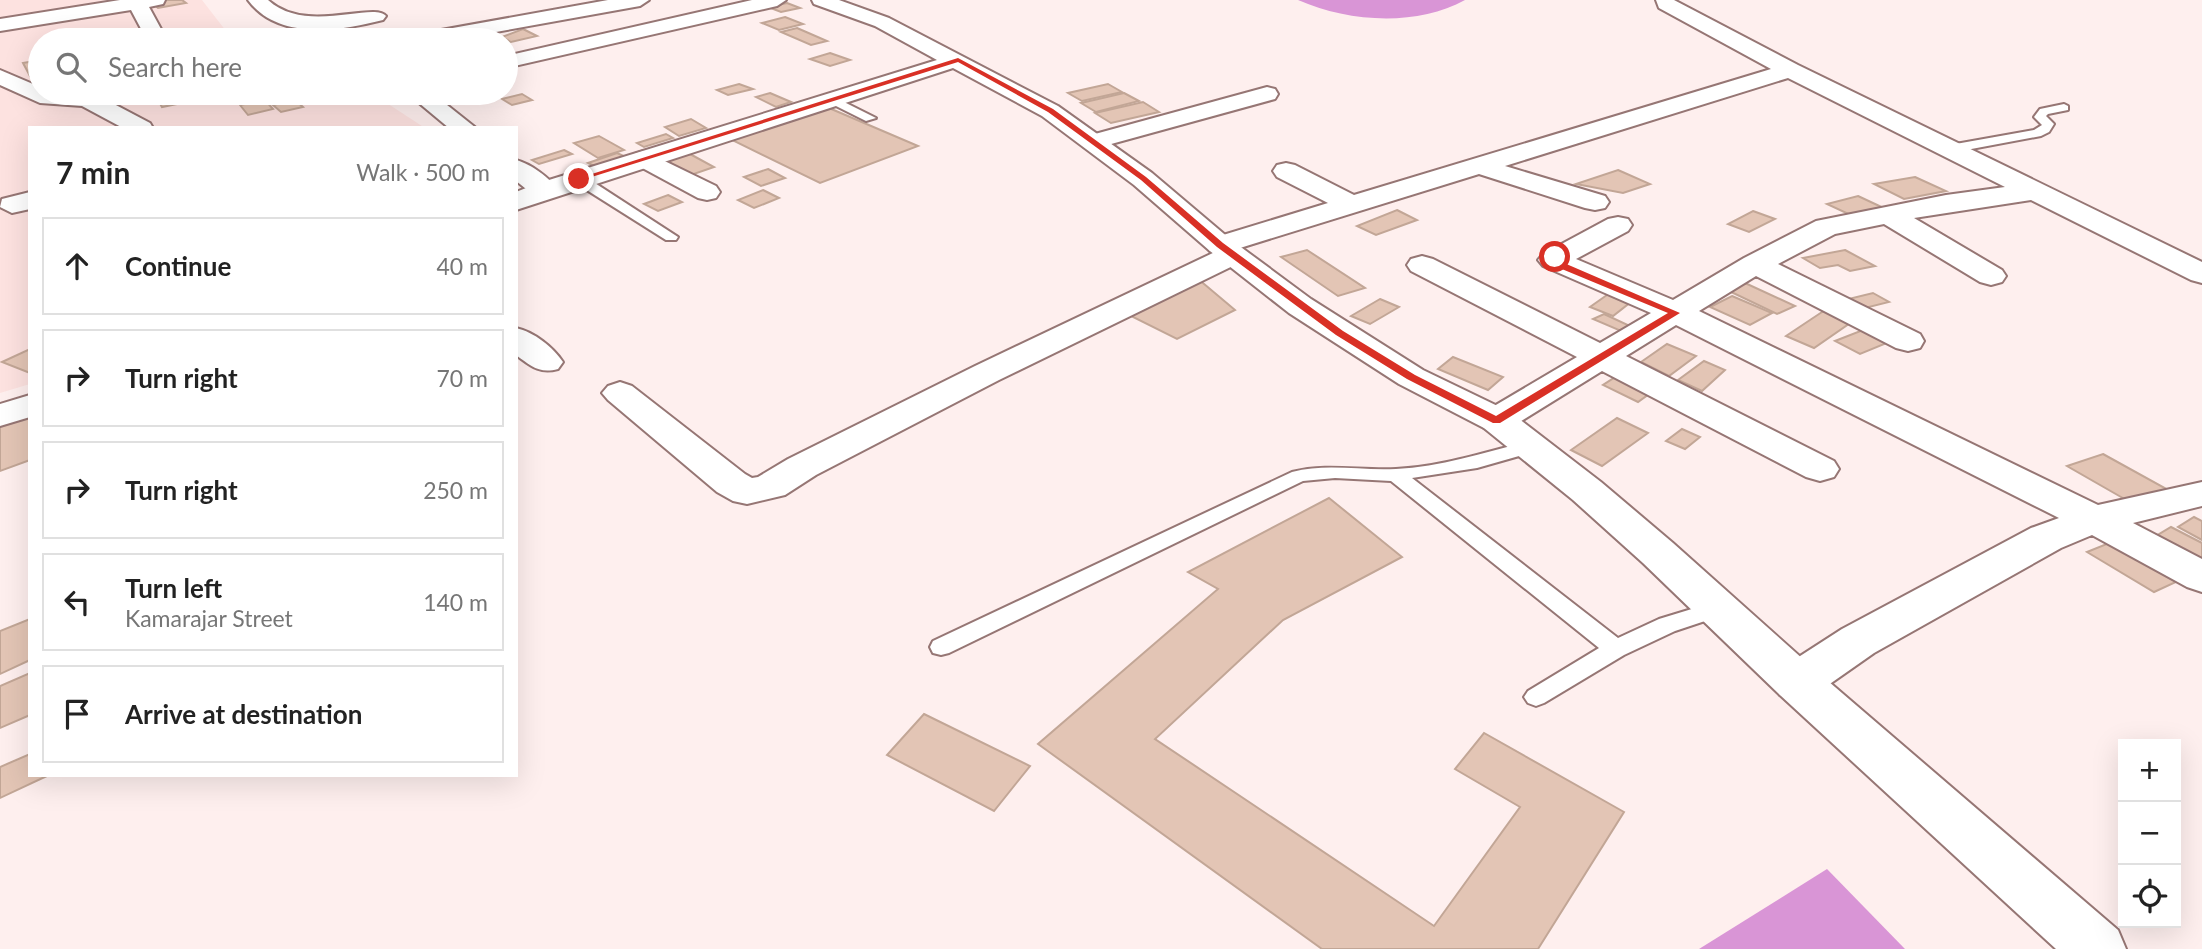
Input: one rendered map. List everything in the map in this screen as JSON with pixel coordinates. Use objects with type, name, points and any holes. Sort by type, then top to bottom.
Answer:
[{"type":"street","points":[[257,0],[271,12],[290,21],[325,23],[364,5],[397,20]]},
{"type":"street","points":[[485,28],[640,0]]},
{"type":"street","points":[[518,59],[777,0]]},
{"type":"street","points":[[821,0],[881,22],[958,60],[1050,111],[1143,178],[1226,250],[1350,339],[1411,377],[1497,420],[1587,491],[2096,949]]},
{"type":"street","points":[[1665,0],[1666,4],[1790,70],[2202,274]]},
{"type":"street","points":[[0,25],[45,8],[137,2],[151,28]]},
{"type":"street","points":[[518,201],[579,179],[958,60]]},
{"type":"street","points":[[620,393],[731,483],[747,492],[771,486],[802,467],[1226,250],[1352,205],[1790,70]]},
{"type":"street","points":[[0,77],[28,90]]},
{"type":"street","points":[[1093,142],[1267,94]]},
{"type":"street","points":[[98,105],[137,126]]},
{"type":"street","points":[[434,105],[461,126]]},
{"type":"street","points":[[644,159],[707,192]]},
{"type":"street","points":[[1480,166],[1595,202]]},
{"type":"street","points":[[518,170],[545,190]]},
{"type":"street","points":[[1286,171],[1352,205]]},
{"type":"street","points":[[1497,420],[1755,264],[1826,228],[1946,203],[2034,191]]},
{"type":"street","points":[[1888,214],[1991,276]]},
{"type":"street","points":[[1618,225],[1553,260],[1675,313],[2094,519],[2202,577]]},
{"type":"street","points":[[1755,264],[1908,341]]},
{"type":"street","points":[[1422,265],[1820,469]]},
{"type":"street","points":[[518,340],[545,362]]},
{"type":"street","points":[[0,415],[28,406]]},
{"type":"street","points":[[1797,682],[1882,628],[2046,538],[2094,519],[2202,494]]},
{"type":"lane","points":[[832,100],[870,118]]},
{"type":"lane","points":[[1950,149],[2037,133],[2045,130],[2048,124],[2040,117],[2044,111],[2064,108]]},
{"type":"lane","points":[[579,179],[671,237]]},
{"type":"lane","points":[[941,647],[1299,476],[1335,472],[1396,475],[1477,462],[1530,447]]},
{"type":"lane","points":[[1396,475],[1616,649]]},
{"type":"lane","points":[[1536,697],[1616,649],[1667,625],[1718,609]]},
{"type":"shaded area","points":[[0,0],[202,0],[224,28],[28,28],[28,105],[390,105],[422,126],[28,126],[28,385],[0,393]]},
{"type":"shaded area","points":[[1298,0],[1465,0],[1446,9],[1425,14],[1382,18],[1338,13]]},
{"type":"shaded area","points":[[1827,869],[1905,949],[1699,949]]},
{"type":"building","points":[[182,0],[186,3],[158,8],[152,3]]},
{"type":"building","points":[[787,3],[800,8],[781,12],[768,7]]},
{"type":"building","points":[[785,17],[803,24],[779,30],[762,23]]},
{"type":"building","points":[[797,28],[827,41],[811,45],[781,32]]},
{"type":"building","points":[[523,29],[537,36],[518,40],[518,31]]},
{"type":"building","points":[[830,53],[850,60],[830,66],[810,59]]},
{"type":"building","points":[[739,84],[753,89],[728,95],[717,90]]},
{"type":"building","points":[[1108,84],[1122,92],[1082,101],[1068,93]]},
{"type":"building","points":[[770,93],[791,102],[776,107],[756,97]]},
{"type":"building","points":[[1124,93],[1139,101],[1096,112],[1081,103]]},
{"type":"building","points":[[522,94],[532,100],[518,104],[518,95]]},
{"type":"building","points":[[1143,102],[1159,112],[1111,123],[1095,113]]},
{"type":"building","points":[[240,105],[269,105],[273,109],[248,115]]},
{"type":"building","points":[[273,105],[303,107],[281,112]]},
{"type":"building","points":[[822,105],[918,146],[820,183],[726,137]]},
{"type":"building","points":[[691,119],[706,128],[679,136],[665,127]]},
{"type":"building","points":[[666,134],[673,138],[644,147],[637,143]]},
{"type":"building","points":[[599,136],[624,150],[598,158],[574,143]]},
{"type":"building","points":[[564,150],[572,154],[539,164],[532,160]]},
{"type":"building","points":[[617,153],[626,157],[596,167],[588,163]]},
{"type":"building","points":[[690,154],[714,167],[691,175],[667,161]]},
{"type":"building","points":[[768,169],[785,178],[761,186],[744,177]]},
{"type":"building","points":[[1618,170],[1650,184],[1623,193],[1576,184]]},
{"type":"building","points":[[1915,177],[1946,191],[1904,199],[1874,184]]},
{"type":"building","points":[[763,190],[779,198],[754,208],[738,200]]},
{"type":"building","points":[[668,195],[682,202],[658,211],[644,204]]},
{"type":"building","points":[[1858,196],[1888,210],[1857,218],[1827,204]]},
{"type":"building","points":[[1397,210],[1417,220],[1376,235],[1357,226]]},
{"type":"building","points":[[1753,211],[1775,219],[1749,232],[1728,224]]},
{"type":"building","points":[[1307,250],[1365,288],[1338,296],[1281,257]]},
{"type":"building","points":[[1845,250],[1875,266],[1850,271],[1838,265],[1820,268],[1803,258]]},
{"type":"building","points":[[1197,278],[1235,310],[1177,339],[1127,314]]},
{"type":"building","points":[[1745,283],[1795,306],[1777,314],[1727,290]]},
{"type":"building","points":[[1614,290],[1636,298],[1613,316],[1590,307]]},
{"type":"building","points":[[1873,293],[1889,302],[1853,311],[1836,302]]},
{"type":"building","points":[[1732,296],[1772,313],[1750,325],[1710,307]]},
{"type":"building","points":[[1380,299],[1399,307],[1370,324],[1351,316]]},
{"type":"building","points":[[1828,308],[1856,319],[1814,348],[1786,336]]},
{"type":"building","points":[[1604,314],[1630,326],[1621,331],[1593,319]]},
{"type":"building","points":[[1868,328],[1894,340],[1860,354],[1835,341]]},
{"type":"building","points":[[1667,344],[1696,356],[1669,376],[1641,362]]},
{"type":"building","points":[[28,350],[28,372],[2,362]]},
{"type":"building","points":[[1453,357],[1503,377],[1488,390],[1438,369]]},
{"type":"building","points":[[1704,361],[1725,370],[1702,391],[1678,380]]},
{"type":"building","points":[[1617,376],[1652,392],[1638,402],[1603,385]]},
{"type":"building","points":[[28,416],[28,461],[0,471],[0,425]]},
{"type":"building","points":[[1617,418],[1648,433],[1602,466],[1571,450]]},
{"type":"building","points":[[1682,429],[1700,437],[1685,449],[1666,441]]},
{"type":"building","points":[[2103,454],[2172,492],[2135,505],[2067,466]]},
{"type":"building","points":[[1329,498],[1402,557],[1283,620],[1155,739],[1434,926],[1520,807],[1455,769],[1484,733],[1624,812],[1538,949],[1322,949],[1038,744],[1218,589],[1188,572]]},
{"type":"building","points":[[2194,517],[2202,521],[2202,540],[2178,527]]},
{"type":"building","points":[[2171,527],[2202,543],[2202,559],[2156,536]]},
{"type":"building","points":[[2109,543],[2176,582],[2154,592],[2087,552]]},
{"type":"building","points":[[28,620],[28,661],[0,674],[0,631]]},
{"type":"building","points":[[28,674],[28,716],[0,728],[0,686]]},
{"type":"building","points":[[924,714],[1030,766],[994,811],[887,755]]},
{"type":"building","points":[[28,755],[28,777],[45,777],[0,798],[0,767]]},
{"type":"route","points":[[579,179],[958,60],[1050,111],[1143,178],[1220,245],[1340,333],[1411,377],[1497,420],[1675,313],[1560,265],[1553,260],[1555,257]]}]
